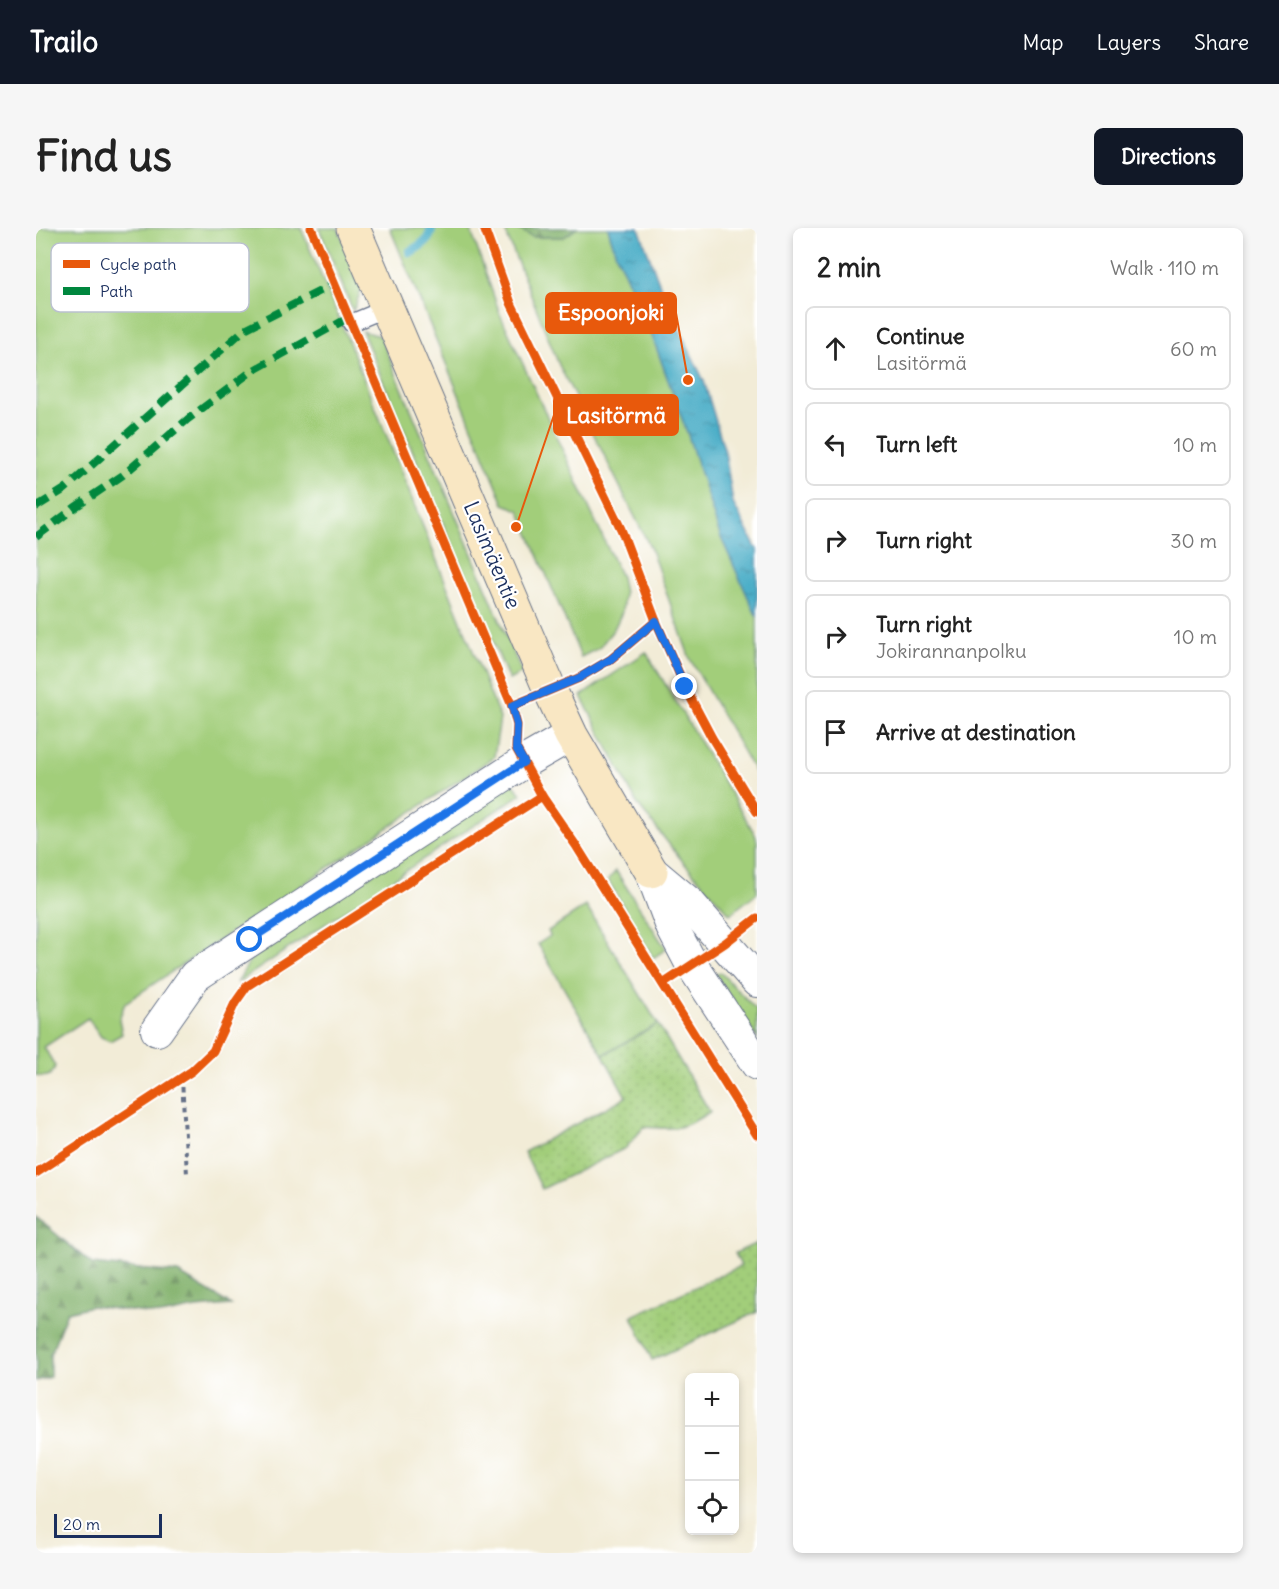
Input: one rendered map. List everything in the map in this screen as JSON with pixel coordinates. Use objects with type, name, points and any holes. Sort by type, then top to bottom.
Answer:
[{"type":"street","name":"Lasimäentie","points":[[353,228],[571,735],[651,871],[672,927],[692,965],[757,1064]]},
{"type":"street","points":[[158,1029],[195,976],[524,762],[571,735]]},
{"type":"street","name":"Lasimäentie","points":[[651,871],[689,903],[757,981]]},
{"type":"lane","points":[[351,323],[387,308]]},
{"type":"path","points":[[172,1084],[192,1071]]},
{"type":"path","points":[[182,1078],[187,1175]]},
{"type":"green space","points":[[36,228],[301,228],[500,718],[494,757],[125,1003],[119,1019],[122,1034],[110,1041],[101,1037],[88,1018],[44,1047],[55,1066],[54,1070],[48,1076],[36,1075]]},
{"type":"green space","points":[[319,228],[338,228],[363,286],[353,311]]},
{"type":"green space","points":[[390,228],[470,228],[500,314],[621,577],[624,593],[622,612],[614,629],[599,648],[581,657],[519,510],[504,504]]},
{"type":"green space","points":[[504,228],[516,228],[533,237],[564,237],[577,228],[608,228],[616,254],[650,330],[688,435],[720,535],[757,617],[757,776],[690,659],[650,547],[559,365]]},
{"type":"green space","points":[[516,228],[577,228],[564,237],[533,237]]},
{"type":"green space","points":[[362,331],[380,336],[522,673],[509,680]]},
{"type":"green space","points":[[646,652],[755,834],[757,893],[730,914],[684,863],[638,805],[581,696]]},
{"type":"green space","points":[[513,783],[521,794],[237,983],[256,949]]},
{"type":"green space","points":[[616,871],[666,949],[653,958],[608,880]]},
{"type":"green space","points":[[586,906],[658,1024],[603,1055],[538,944],[550,936],[548,931]]},
{"type":"green space","points":[[720,972],[757,1010],[757,1039],[716,975]]},
{"type":"green space","points":[[658,1024],[710,1112],[679,1127],[644,1127],[626,1148],[542,1189],[524,1152],[626,1097],[603,1055]]},
{"type":"green space","points":[[36,1217],[92,1264],[178,1273],[231,1305],[196,1308],[161,1315],[92,1306],[67,1312],[50,1355],[50,1377],[36,1381]]},
{"type":"green space","points":[[757,1243],[757,1312],[652,1360],[632,1316],[741,1266],[735,1253]]},
{"type":"water","points":[[608,228],[639,228],[665,299],[704,381],[725,452],[733,503],[757,550],[757,617],[720,535],[688,435],[650,330],[616,254]]},
{"type":"waterway","points":[[410,252],[427,240],[431,228]]},
{"type":"marked path","points":[[36,507],[65,489],[245,329],[334,284]]},
{"type":"marked path","points":[[36,537],[123,475],[188,419],[252,371],[348,318]]},
{"type":"cycle path","points":[[311,228],[512,706],[517,725],[516,748],[542,796],[577,847],[757,1135]]},
{"type":"cycle path","points":[[484,228],[511,303],[621,529],[656,621],[685,687],[712,738],[757,812]]},
{"type":"cycle path","points":[[512,706],[579,678],[611,659],[656,621]]},
{"type":"cycle path","points":[[36,1173],[192,1071],[213,1051],[235,1003],[247,986],[542,796]]},
{"type":"cycle path","points":[[663,984],[725,943],[757,918]]},
{"type":"place","name":"Espoonjoki","points":[[688,380]]},
{"type":"place","name":"Lasitörmä","points":[[516,527]]},
{"type":"route","points":[[250,940],[524,762],[516,748],[517,725],[512,706],[579,678],[611,659],[656,621],[685,687]]}]
